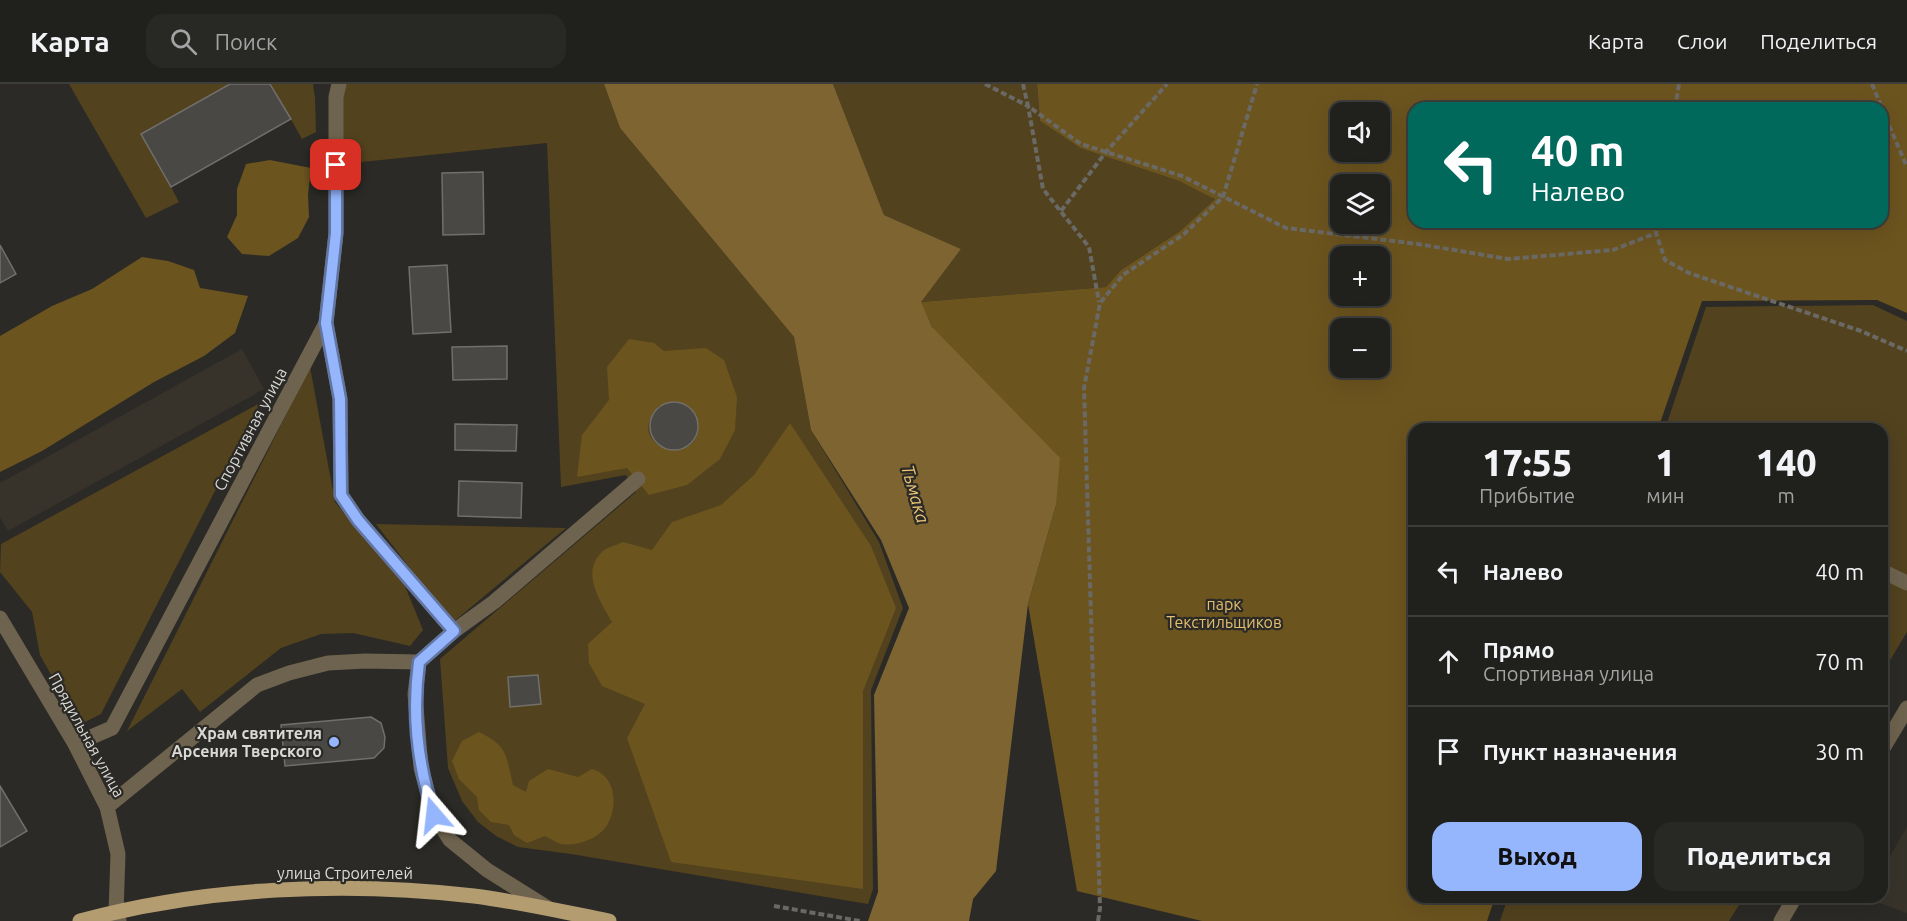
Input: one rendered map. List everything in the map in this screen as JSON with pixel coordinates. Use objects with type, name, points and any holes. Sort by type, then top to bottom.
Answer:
[{"type":"main road","name":"улица Строителей","points":[[80,921],[118,917],[171,902],[247,893],[379,889],[455,894],[548,908],[609,921]]},
{"type":"street","name":"Спортивная улица","points":[[75,744],[112,728],[326,323],[336,233],[336,97],[339,84]]},
{"type":"street","points":[[326,323],[340,399],[341,495],[358,520],[454,631]]},
{"type":"street","points":[[548,908],[487,870],[450,840],[434,815],[421,768],[415,694],[419,662],[454,631],[494,602],[638,479]]},
{"type":"street","points":[[1888,574],[1907,584]]},
{"type":"street","name":"Прядильная улица","points":[[0,618],[75,744],[107,807],[118,854],[118,917]]},
{"type":"street","points":[[107,807],[257,685],[289,673],[327,663],[419,662]]},
{"type":"street","points":[[1888,740],[1907,708]]},
{"type":"street","points":[[1781,921],[1792,903]]},
{"type":"path","points":[[986,84],[1028,106],[1081,144],[1182,176],[1286,228],[1418,244],[1508,260],[1613,250],[1656,233]]},
{"type":"path","points":[[1023,84],[1043,189],[1089,248],[1100,303],[1084,388],[1100,908],[1098,921]]},
{"type":"path","points":[[1061,211],[1106,152],[1167,84]]},
{"type":"path","points":[[1100,303],[1123,274],[1184,234],[1223,197],[1257,84]]},
{"type":"path","points":[[1676,102],[1679,84]]},
{"type":"path","points":[[1872,84],[1880,102]]},
{"type":"path","points":[[1888,122],[1907,167]]},
{"type":"path","points":[[1657,228],[1656,233],[1665,260],[1689,273],[1861,331],[1907,351]]},
{"type":"path","points":[[774,906],[860,921]]},
{"type":"shaded area","points":[[69,84],[230,84],[171,187],[179,202],[146,218]]},
{"type":"shaded area","points":[[271,84],[313,84],[316,132],[302,139]]},
{"type":"shaded area","points":[[339,84],[604,84],[620,128],[794,337],[811,430],[879,542],[903,608],[871,690],[873,889],[868,904],[518,847],[496,836],[478,822],[462,801],[448,768],[440,659],[636,492],[626,475],[561,487],[547,143],[342,164]]},
{"type":"shaded area","points":[[833,84],[1037,84],[1040,121],[1080,148],[1179,181],[1216,198],[1180,231],[1121,270],[1106,287],[920,302],[961,249],[884,215]]},
{"type":"shaded area","points":[[1873,305],[1907,321],[1907,632],[1888,664],[1888,423],[1667,423],[1706,307]]},
{"type":"shaded area","points":[[242,349],[264,389],[8,531],[0,517],[0,483]]},
{"type":"shaded area","points":[[310,367],[335,502],[405,586],[423,630],[410,646],[353,633],[321,634],[281,648],[200,712],[182,689],[127,731]]},
{"type":"shaded area","points":[[260,403],[101,714],[79,725],[40,655],[32,612],[0,572],[1,544]]},
{"type":"shaded area","points":[[376,524],[566,528],[452,623]]},
{"type":"shaded area","points":[[1907,827],[1907,913],[1879,903],[1888,903],[1888,859]]},
{"type":"shaded area","points":[[1506,903],[1740,903],[1729,921],[1500,921]]},
{"type":"green space","name":"парк Текстильщиков","points":[[1037,84],[1907,84],[1907,313],[1877,300],[1702,301],[1660,423],[1408,423],[1408,903],[1493,903],[1487,921],[1202,921],[1077,891],[1028,604],[1056,505],[932,327],[920,302],[1106,287],[1121,270],[1180,231],[1215,199],[1179,181],[1080,148],[1040,121]]},
{"type":"green space","points":[[270,160],[311,168],[308,195],[309,217],[298,238],[269,256],[242,254],[227,237],[237,215],[237,189],[246,164]]},
{"type":"green space","points":[[142,257],[168,261],[194,270],[200,288],[248,296],[235,333],[204,356],[154,382],[42,451],[0,472],[0,336],[52,306],[92,289]]},
{"type":"green space","points":[[629,339],[654,343],[664,351],[706,348],[724,360],[737,397],[735,430],[720,459],[687,485],[649,495],[627,468],[577,477],[582,435],[609,400],[607,367]],"holes":[[[676,401],[695,415],[698,423],[696,437],[689,446],[678,449],[666,448],[655,442],[649,433],[649,421],[659,406]]]},
{"type":"green space","points":[[790,423],[871,546],[896,608],[863,691],[863,889],[671,862],[627,738],[645,704],[602,686],[589,663],[588,644],[612,622],[598,597],[593,578],[596,560],[602,552],[623,542],[652,550],[672,522],[721,505],[754,475]]},
{"type":"green space","points":[[479,732],[501,747],[507,759],[513,785],[526,792],[529,781],[548,769],[578,777],[592,769],[607,778],[614,803],[605,828],[596,836],[577,844],[558,843],[545,836],[527,843],[514,835],[509,825],[491,822],[479,810],[477,797],[459,779],[452,761],[462,741]]},
{"type":"water","name":"Тьмака","points":[[604,84],[833,84],[884,215],[961,249],[921,302],[932,327],[1060,458],[1056,505],[1028,604],[996,871],[973,899],[969,921],[868,921],[878,892],[874,695],[909,608],[881,540],[811,430],[794,337],[620,128]]},
{"type":"building","points":[[230,84],[270,84],[291,119],[171,187],[141,134]]},
{"type":"building","points":[[483,172],[484,234],[443,235],[442,173]]},
{"type":"building","points":[[0,245],[16,274],[0,283]]},
{"type":"building","points":[[447,265],[451,332],[413,334],[409,267]]},
{"type":"building","points":[[507,346],[507,379],[453,380],[452,347]]},
{"type":"building","points":[[669,402],[679,402],[691,409],[698,421],[698,431],[691,443],[679,450],[669,450],[654,439],[650,431],[650,421],[661,406]]},
{"type":"building","points":[[455,424],[517,425],[516,451],[455,450]]},
{"type":"building","points":[[459,481],[522,483],[521,518],[458,516]]},
{"type":"building","points":[[538,675],[541,704],[510,707],[508,677]]},
{"type":"building","name":"Храм святителя Арсения Тверского","points":[[371,717],[381,723],[385,737],[384,748],[374,758],[285,766],[281,725]]},
{"type":"building","points":[[0,786],[27,831],[0,847]]},
{"type":"place","name":"Храм святителя Арсения Тверского","points":[[334,742]]},
{"type":"route","points":[[336,165],[336,233],[326,323],[340,399],[341,495],[358,520],[454,631],[419,662],[415,694],[421,768],[434,815]]}]
